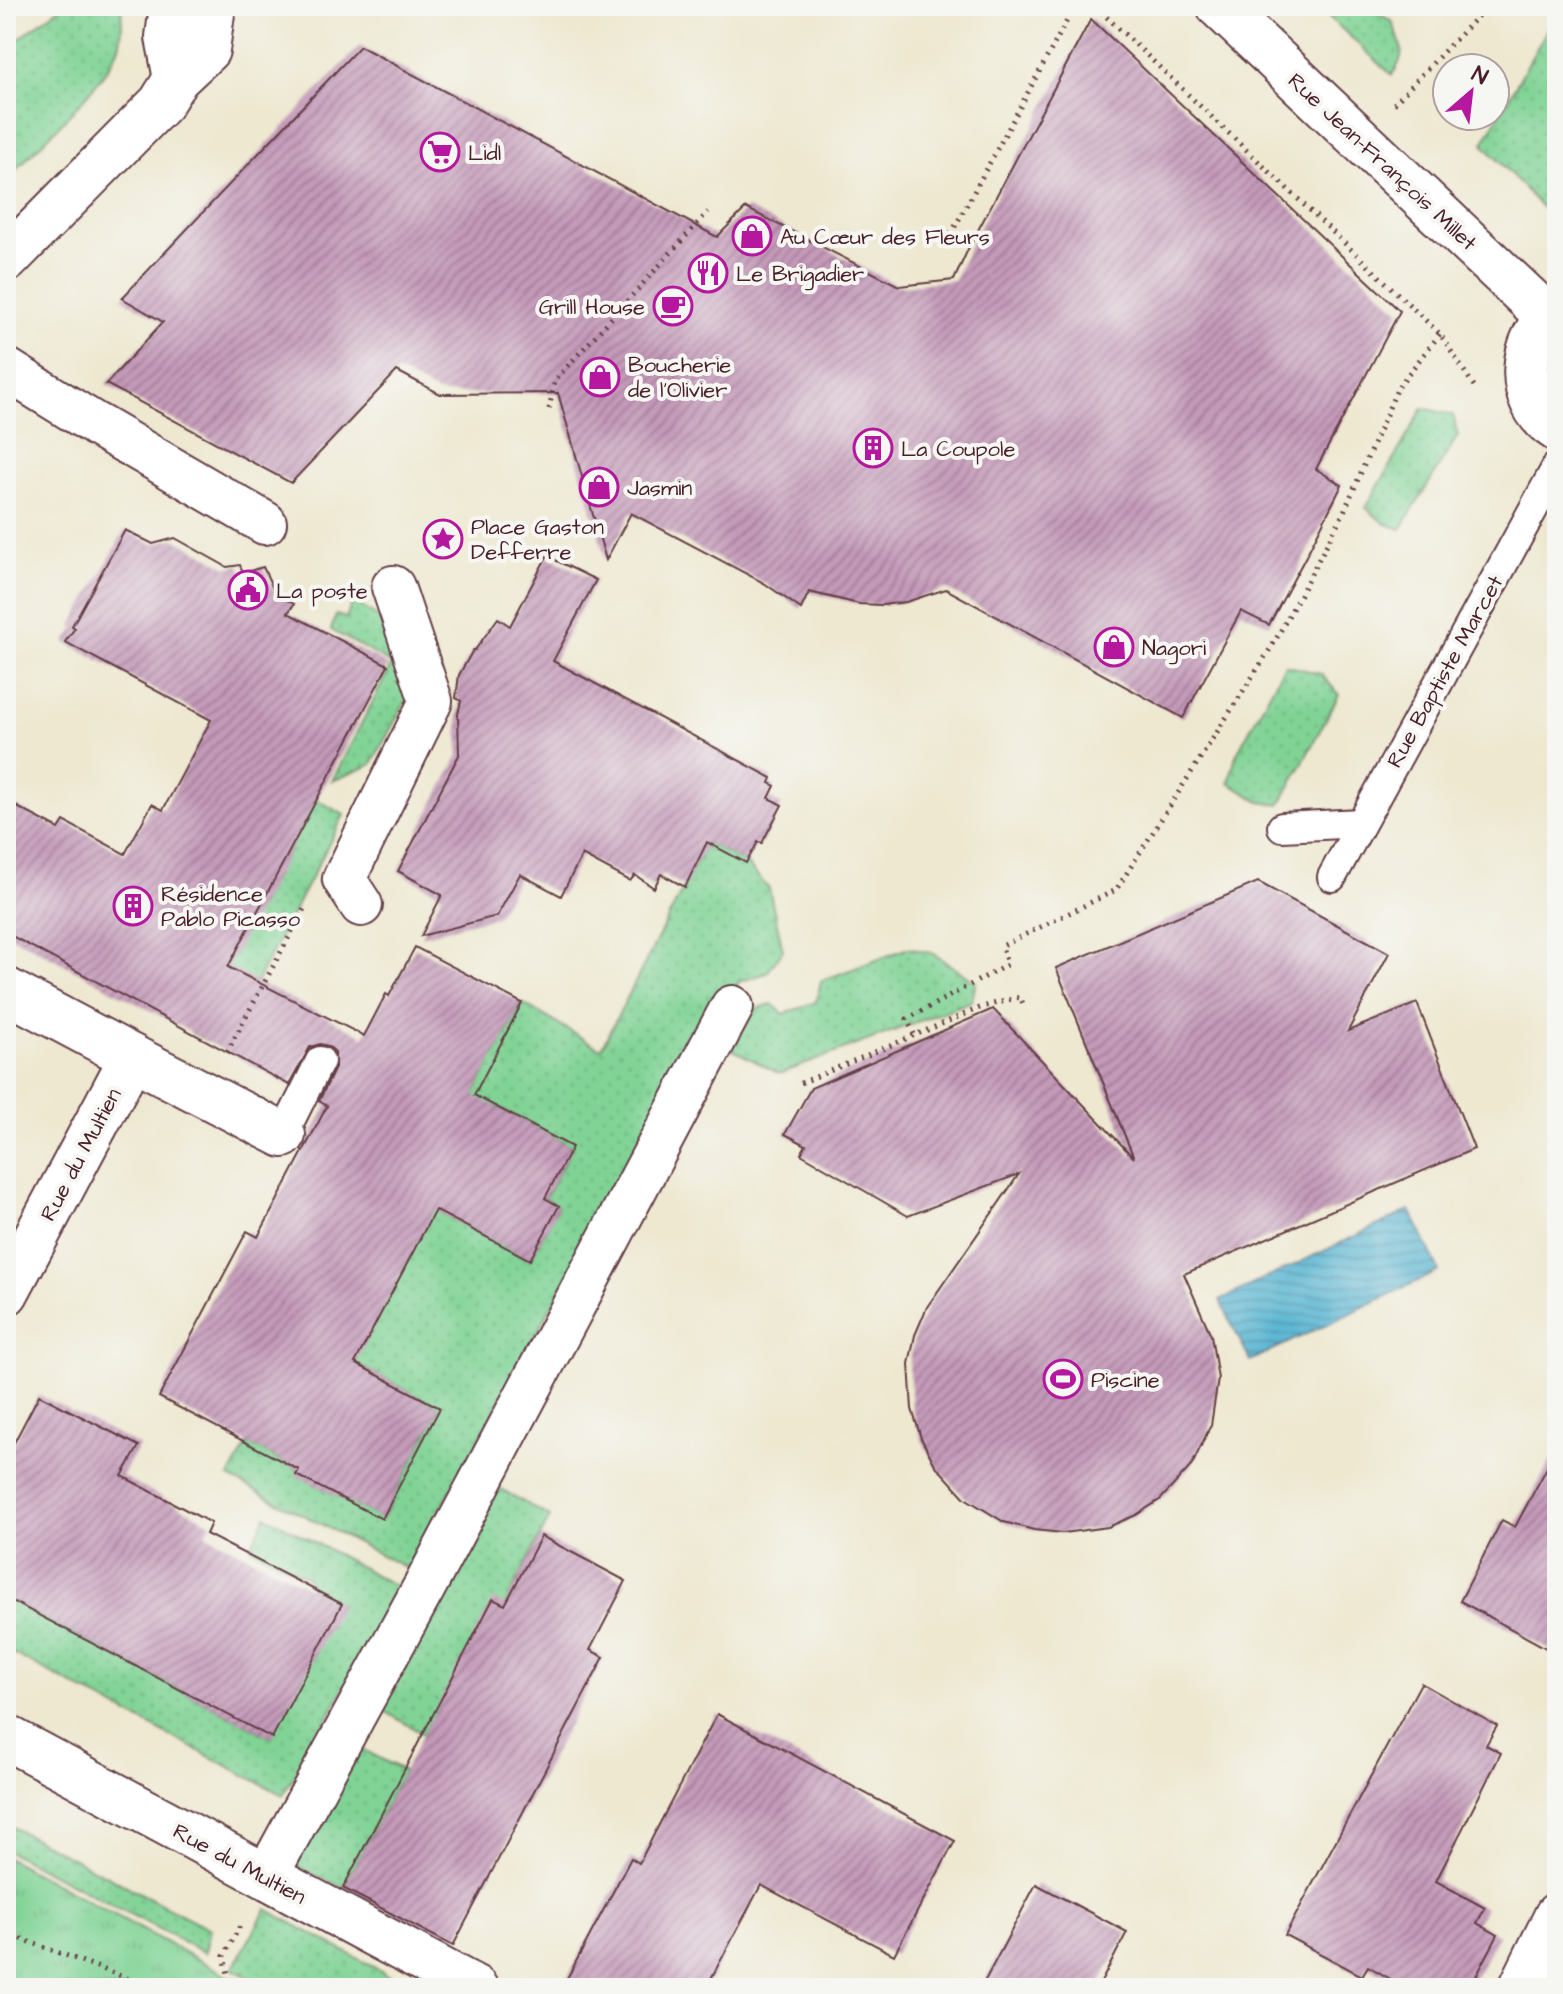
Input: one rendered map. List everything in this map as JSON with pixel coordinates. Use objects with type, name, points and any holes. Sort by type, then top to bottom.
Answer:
[{"type":"street","points":[[172,6],[168,37],[176,79]]},
{"type":"street","points":[[6,260],[161,103],[176,79],[207,50],[213,6]]},
{"type":"street","name":"Rue Jean-François Millet","points":[[1219,6],[1361,140],[1552,312]]},
{"type":"street","points":[[1552,312],[1533,336],[1526,359],[1527,384],[1535,407],[1557,429]]},
{"type":"street","points":[[6,369],[265,523]]},
{"type":"street","points":[[352,892],[431,701],[393,587]]},
{"type":"street","points":[[6,990],[283,1135]]},
{"type":"street","points":[[266,1877],[426,1584],[732,1007]]},
{"type":"street","name":"Rue du Multien","points":[[6,1293],[132,1057]]},
{"type":"street","name":"Rue du Multien","points":[[6,1737],[475,1988]]},
{"type":"street","points":[[1521,1988],[1557,1915]]},
{"type":"lane","name":"Rue Baptiste Marcet","points":[[1332,877],[1557,466]]},
{"type":"lane","points":[[1282,827],[1361,823]]},
{"type":"lane","points":[[283,1135],[320,1061]]},
{"type":"path","points":[[951,234],[1075,6]]},
{"type":"path","points":[[914,1034],[907,1019],[1007,965],[1002,946],[1116,890],[1274,643],[1343,514],[1398,387],[1440,334],[1095,6]]},
{"type":"path","points":[[1361,140],[1487,6]]},
{"type":"path","points":[[1530,6],[1557,7]]},
{"type":"path","points":[[549,409],[555,380],[708,212]]},
{"type":"path","points":[[225,1056],[317,885],[352,892]]},
{"type":"path","points":[[801,1083],[982,1007],[1020,997],[1025,1008]]},
{"type":"path","points":[[231,1988],[224,1956],[266,1877]]},
{"type":"path","points":[[6,1933],[153,1988]]},
{"type":"path","points":[[6,1971],[21,1988]]},
{"type":"green space","points":[[62,6],[121,6],[118,49],[84,99],[8,178],[6,49]]},
{"type":"green space","points":[[1317,6],[1357,6],[1359,12],[1368,8],[1392,21],[1401,55],[1392,75]]},
{"type":"green space","points":[[1557,12],[1557,224],[1483,144],[1490,132],[1511,132],[1511,94]]},
{"type":"green space","points":[[1423,408],[1453,415],[1458,435],[1401,529],[1384,523],[1366,508]]},
{"type":"green space","points":[[353,601],[389,625],[411,692],[371,765],[332,781],[392,664],[331,630],[336,615],[346,618]]},
{"type":"green space","points":[[1285,665],[1321,674],[1339,695],[1280,805],[1260,802],[1229,783],[1236,755]]},
{"type":"green space","points":[[316,799],[344,815],[222,1048],[192,1033]]},
{"type":"green space","points":[[707,842],[746,863],[769,889],[783,950],[767,973],[738,982],[732,1007],[670,1089],[408,1569],[229,1477],[248,1443],[299,1470],[297,1475],[382,1519],[440,1408],[355,1363],[423,1191],[441,1213],[530,1260],[558,1206],[545,1198],[572,1147],[497,1107],[469,1104],[522,1003],[601,1049]]},
{"type":"green space","points":[[908,948],[932,953],[976,982],[972,1001],[780,1074],[727,1047],[742,1013],[772,1004],[784,1014],[816,1002],[821,981]]},
{"type":"green space","points":[[495,1486],[550,1517],[505,1605],[423,1734],[376,1706]]},
{"type":"green space","points":[[266,1516],[399,1588],[283,1795],[6,1650],[6,1598],[272,1738],[313,1590],[307,1577],[251,1547]]},
{"type":"green space","points":[[358,1747],[404,1771],[343,1888],[295,1866]]},
{"type":"green space","points":[[6,1824],[210,1929],[205,1953],[6,1850]]},
{"type":"green space","points":[[6,1857],[251,1988],[6,1988]]},
{"type":"green space","points":[[266,1909],[412,1988],[268,1988],[233,1969]]},
{"type":"water","points":[[1410,1210],[1439,1271],[1250,1361],[1220,1300]]},
{"type":"building","points":[[1091,19],[1400,311],[1316,469],[1342,485],[1306,556],[1269,625],[1241,611],[1183,718],[946,589],[906,602],[882,605],[859,604],[809,592],[801,609],[764,583],[631,513],[606,560],[558,393],[440,394],[397,371],[291,483],[106,384],[163,322],[122,298],[360,46],[717,237],[746,208],[899,286],[954,280]]},
{"type":"building","points":[[125,530],[153,544],[175,538],[227,567],[240,565],[243,573],[263,567],[275,593],[294,604],[288,613],[388,665],[228,967],[364,1036],[415,947],[522,1003],[474,1095],[572,1147],[545,1198],[559,1206],[530,1260],[435,1210],[355,1363],[440,1408],[382,1519],[296,1475],[299,1470],[159,1397],[247,1231],[258,1237],[327,1106],[319,1101],[335,1068],[335,1052],[320,1044],[310,1047],[289,1085],[6,933],[6,801],[59,829],[64,821],[125,854],[152,804],[163,810],[211,720],[65,642]]},
{"type":"building","points":[[547,556],[596,580],[553,661],[772,778],[770,783],[775,786],[769,798],[782,805],[762,843],[758,842],[746,863],[707,842],[685,887],[661,874],[654,888],[635,875],[630,881],[582,855],[561,896],[520,874],[497,916],[421,936],[442,895],[398,871],[459,755],[458,714],[461,701],[456,698],[459,675],[473,650],[498,618],[510,626]]},
{"type":"building","points":[[1258,882],[1389,953],[1348,1031],[1417,1003],[1474,1149],[1184,1274],[1211,1335],[1218,1379],[1211,1425],[1192,1465],[1161,1499],[1136,1515],[1108,1527],[1063,1533],[1004,1522],[965,1498],[935,1465],[921,1438],[912,1409],[909,1364],[915,1335],[927,1307],[1019,1174],[908,1216],[801,1154],[806,1145],[785,1134],[811,1088],[993,1009],[1134,1158],[1056,968]]},
{"type":"building","points":[[39,1395],[139,1446],[122,1476],[211,1523],[206,1534],[342,1604],[272,1738],[6,1598],[6,1458]]},
{"type":"building","points":[[1557,1449],[1557,1654],[1460,1601],[1502,1520],[1515,1527]]},
{"type":"building","points":[[541,1536],[626,1581],[590,1650],[604,1657],[453,1946],[343,1888],[493,1599],[505,1605]]},
{"type":"building","points":[[1421,1683],[1497,1726],[1486,1745],[1501,1753],[1436,1881],[1485,1908],[1477,1923],[1498,1935],[1470,1988],[1406,1988],[1368,1966],[1362,1976],[1285,1935]]},
{"type":"building","points":[[717,1714],[955,1841],[894,1955],[761,1885],[706,1988],[562,1988],[631,1858],[639,1863]]},
{"type":"building","points":[[1036,1884],[1127,1932],[1098,1988],[981,1988]]},
{"type":"place","name":"Lidl","points":[[440,152]]},
{"type":"place","name":"Au Cœur des Fleurs","points":[[752,236]]},
{"type":"place","name":"Le Brigadier","points":[[708,273]]},
{"type":"place","name":"Grill House","points":[[673,306]]},
{"type":"place","name":"Boucherie de l'Olivier","points":[[600,377]]},
{"type":"place","name":"La Coupole","points":[[873,448]]},
{"type":"place","name":"Jasmin","points":[[599,487]]},
{"type":"place","name":"Place Gaston Defferre","points":[[443,539]]},
{"type":"place","name":"La poste","points":[[248,590]]},
{"type":"place","name":"Nagori","points":[[1114,647]]},
{"type":"place","name":"Résidence Pablo Picasso","points":[[133,906]]},
{"type":"place","name":"Piscine","points":[[1063,1379]]}]
